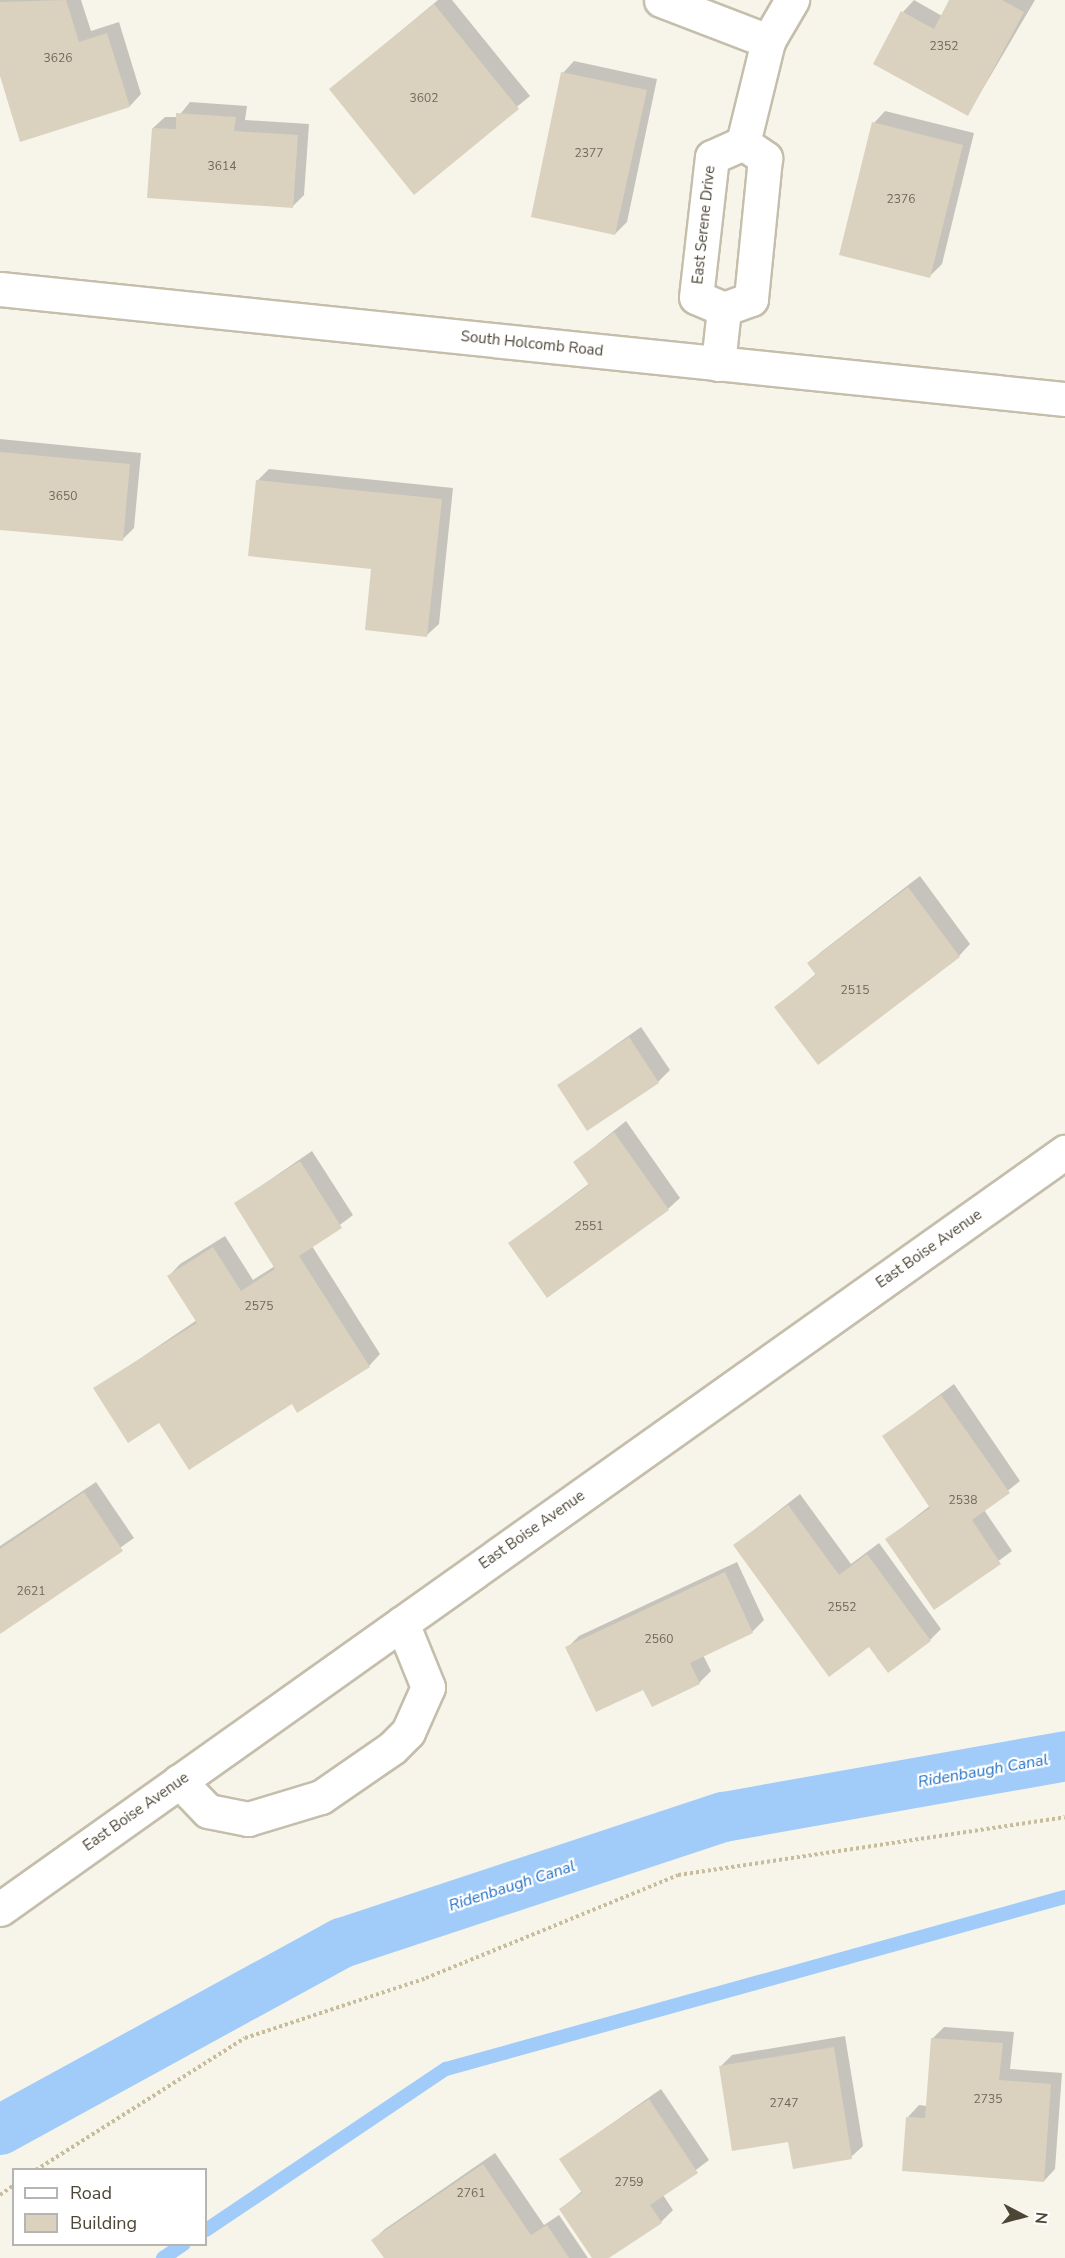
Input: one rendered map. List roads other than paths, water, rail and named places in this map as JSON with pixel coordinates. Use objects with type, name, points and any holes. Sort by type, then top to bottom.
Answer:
[{"type":"street","points":[[661,0],[768,41]]},
{"type":"street","points":[[718,364],[724,309],[752,299],[765,158],[742,143],[768,41],[792,0]]},
{"type":"street","name":"East Serene Drive","points":[[724,309],[696,297],[712,157],[742,143]]},
{"type":"street","name":"South Holcomb Road","points":[[0,289],[1065,399]]},
{"type":"street","name":"East Boise Avenue","points":[[0,1909],[1065,1152]]},
{"type":"street","points":[[180,1781],[208,1811],[249,1819],[321,1797],[392,1748],[408,1732],[428,1687],[402,1623]]},
{"type":"waterway","name":"Ridenbaugh Canal","points":[[0,2130],[342,1943],[724,1817],[1065,1756]]},
{"type":"waterway","points":[[207,2229],[446,2069],[1065,1897]]},
{"type":"waterway","points":[[163,2258],[181,2246]]}]
